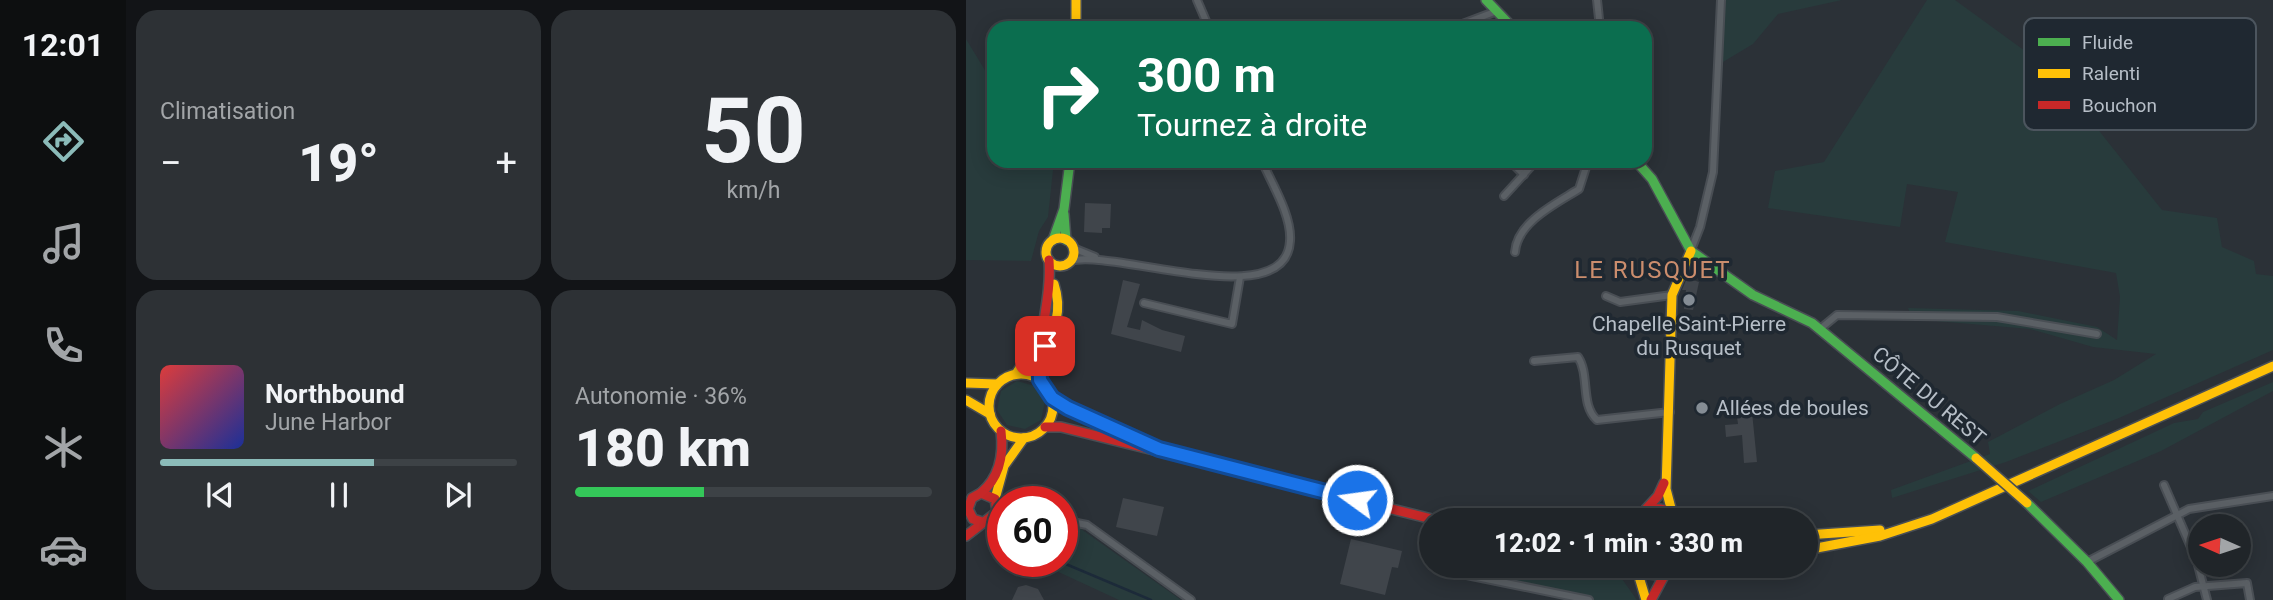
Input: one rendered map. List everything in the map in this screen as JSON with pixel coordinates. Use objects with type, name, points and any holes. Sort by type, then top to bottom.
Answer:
[{"type":"main road","points":[[1076,0],[1076,21]]},
{"type":"main road","points":[[1486,0],[1506,21]]},
{"type":"main road","points":[[1069,168],[1064,209],[1066,240],[1073,248],[1052,289],[1041,334],[1040,380],[1052,398],[1159,449]]},
{"type":"main road","points":[[1642,168],[1652,179],[1691,251],[1672,295],[1667,475],[1671,508]]},
{"type":"main road","points":[[1039,355],[1052,338],[1056,325],[1059,301],[1052,289],[1047,250],[1064,209]]},
{"type":"main road","points":[[1053,240],[1066,240]]},
{"type":"main road","name":"CÔTE DU REST","points":[[1691,251],[1753,295],[1820,329],[1976,458],[2026,503],[2087,562],[2119,600]]},
{"type":"main road","points":[[1049,260],[1066,263]]},
{"type":"main road","points":[[966,383],[997,384],[1016,374],[1026,364],[1041,334]]},
{"type":"main road","points":[[1818,548],[1868,540],[1981,498],[2273,366]]},
{"type":"main road","points":[[1016,374],[1040,380]]},
{"type":"main road","points":[[990,414],[990,398],[997,384]]},
{"type":"main road","points":[[1045,427],[1052,413],[1052,398]]},
{"type":"main road","points":[[966,400],[990,414],[1001,431],[1002,453],[996,475],[974,494],[968,510],[966,528]]},
{"type":"main road","points":[[1001,486],[1003,471],[1024,438],[1045,427],[1061,427],[1419,515]]},
{"type":"main road","points":[[1001,431],[1024,438]]},
{"type":"main road","points":[[1647,508],[1658,496],[1667,475]]},
{"type":"main road","points":[[966,536],[986,522],[968,510]]},
{"type":"main road","points":[[1818,535],[1853,534],[1907,527]]},
{"type":"main road","points":[[1638,578],[1646,600]]},
{"type":"main road","points":[[1651,600],[1663,578]]},
{"type":"street","points":[[1197,0],[1206,21]]},
{"type":"street","points":[[1597,0],[1599,21]]},
{"type":"street","points":[[1691,251],[1700,227],[1713,172],[1721,0]]},
{"type":"street","points":[[1471,21],[1497,11]]},
{"type":"street","points":[[1073,248],[1100,259],[1185,273],[1240,277],[1260,275],[1275,268],[1284,258],[1290,243],[1288,225],[1265,168]]},
{"type":"street","points":[[1517,168],[1524,176]]},
{"type":"street","points":[[1504,196],[1530,168]]},
{"type":"street","points":[[1515,252],[1516,240],[1542,212],[1580,188],[1586,168]]},
{"type":"street","points":[[1066,263],[1100,259]]},
{"type":"street","points":[[1144,303],[1233,324],[1240,277]]},
{"type":"street","points":[[1605,296],[1620,302],[1672,295]]},
{"type":"street","points":[[1820,329],[1838,315],[1997,317],[2097,334]]},
{"type":"street","points":[[1534,361],[1578,357],[1582,365],[1590,412],[1597,420],[1670,412]]},
{"type":"street","points":[[2164,485],[2197,561],[2207,600]]},
{"type":"street","points":[[2087,562],[2177,515],[2202,507],[2273,496]]},
{"type":"street","points":[[1078,523],[1087,525],[1191,600]]},
{"type":"street","points":[[1481,578],[1589,600]]},
{"type":"street","points":[[2168,599],[2194,587],[2247,583],[2250,600]]},
{"type":"shaded area","points":[[1722,0],[1842,0],[1778,14],[1753,44],[1718,65]]},
{"type":"shaded area","points":[[1927,0],[1955,0],[2024,50],[2024,130],[2098,130],[2162,210],[2217,218],[2222,247],[2254,261],[2256,274],[2273,276],[2273,350],[2119,418],[2006,462],[1892,498],[1891,490],[1990,454],[1988,442],[2060,404],[2114,380],[2156,354],[2093,347],[2030,329],[1912,319],[1908,308],[2018,311],[2097,327],[2117,340],[2120,297],[2116,273],[1945,242],[1958,192],[1907,184],[1900,227],[1768,208],[1775,171],[1824,162]]},
{"type":"shaded area","points":[[966,39],[987,74],[987,168],[1053,168],[1048,217],[1039,231],[1031,261],[966,260]]},
{"type":"shaded area","points":[[1017,381],[1035,386],[1045,401],[1041,420],[1025,429],[1007,425],[997,410],[1001,391]]},
{"type":"shaded area","points":[[2273,382],[2273,391],[2161,451],[2041,502],[2028,491],[2174,423],[2198,419],[2203,412]]},
{"type":"shaded area","points":[[1078,529],[1181,600],[1119,600],[1069,577],[1078,577]]},
{"type":"shaded area","points":[[1481,578],[1621,578],[1637,600],[1589,600]]},
{"type":"building","points":[[1085,203],[1111,204],[1110,228],[1102,228],[1102,233],[1084,232]]},
{"type":"building","name":"Chapelle Saint-Pierre du Rusquet","points":[[1687,278],[1699,282],[1693,310],[1684,309],[1686,290],[1682,290]]},
{"type":"building","points":[[1123,280],[1140,284],[1127,327],[1140,330],[1142,320],[1162,330],[1185,336],[1181,352],[1111,334]]},
{"type":"building","points":[[1751,402],[1757,462],[1744,463],[1742,435],[1726,437],[1725,425],[1738,424],[1737,417],[1746,416],[1745,403]]},
{"type":"building","points":[[1123,498],[1164,507],[1157,536],[1116,527]]},
{"type":"building","points":[[1351,539],[1402,551],[1398,568],[1392,567],[1385,595],[1340,584]]},
{"type":"building","points":[[1026,585],[1038,589],[1044,600],[1012,600],[1018,587]]},
{"type":"waterway","points":[[1078,569],[1151,600]]},
{"type":"traffic: fast","points":[[1486,0],[1506,21]]},
{"type":"traffic: fast","points":[[1053,240],[1064,209],[1069,168]]},
{"type":"traffic: fast","points":[[1642,168],[1652,179],[1691,251],[1753,295],[1812,323],[1976,458]]},
{"type":"traffic: fast","points":[[1064,214],[1066,240]]},
{"type":"traffic: fast","points":[[1052,398],[1137,439]]},
{"type":"traffic: fast","points":[[2027,503],[2087,562],[2119,600]]},
{"type":"traffic: slow","points":[[1076,0],[1076,21]]},
{"type":"traffic: slow","points":[[1060,238],[1070,242],[1074,252],[1070,262],[1060,266],[1050,262],[1046,252],[1050,242],[1060,238]]},
{"type":"traffic: slow","points":[[1671,508],[1666,489],[1672,295],[1691,251]]},
{"type":"traffic: slow","points":[[1040,354],[1056,320],[1058,303],[1054,284]]},
{"type":"traffic: slow","points":[[1016,374],[1039,338]]},
{"type":"traffic: slow","points":[[1818,548],[1880,536],[1932,519],[2273,366]]},
{"type":"traffic: slow","points":[[1021,374],[1044,383],[1053,406],[1044,429],[1021,438],[998,429],[989,406],[998,383],[1021,374]]},
{"type":"traffic: slow","points":[[966,383],[997,384]]},
{"type":"traffic: slow","points":[[966,400],[990,414]]},
{"type":"traffic: slow","points":[[999,486],[1004,466],[1024,438]]},
{"type":"traffic: slow","points":[[1976,458],[2027,503]]},
{"type":"traffic: slow","points":[[1818,534],[1880,530]]},
{"type":"traffic: slow","points":[[1639,578],[1646,600]]},
{"type":"traffic: jam","points":[[1040,380],[1040,350],[1049,260]]},
{"type":"traffic: jam","points":[[1045,427],[1061,427],[1419,516]]},
{"type":"traffic: jam","points":[[981,493],[993,480],[999,465],[1001,431]]},
{"type":"traffic: jam","points":[[1647,508],[1658,496],[1664,483]]},
{"type":"traffic: jam","points":[[966,536],[997,512],[995,499],[981,493],[972,498],[968,509],[973,519],[982,522]]},
{"type":"traffic: jam","points":[[1651,600],[1663,578]]},
{"type":"place","name":"Chapelle Saint-Pierre du Rusquet","points":[[1689,300]]},
{"type":"place","name":"Allées de boules","points":[[1702,408]]},
{"type":"district","name":"LE RUSQUET","points":[[1653,270]]},
{"type":"route","points":[[1045,346],[1038,361],[1040,380],[1052,398],[1068,408],[1159,449],[1357,500]]}]
